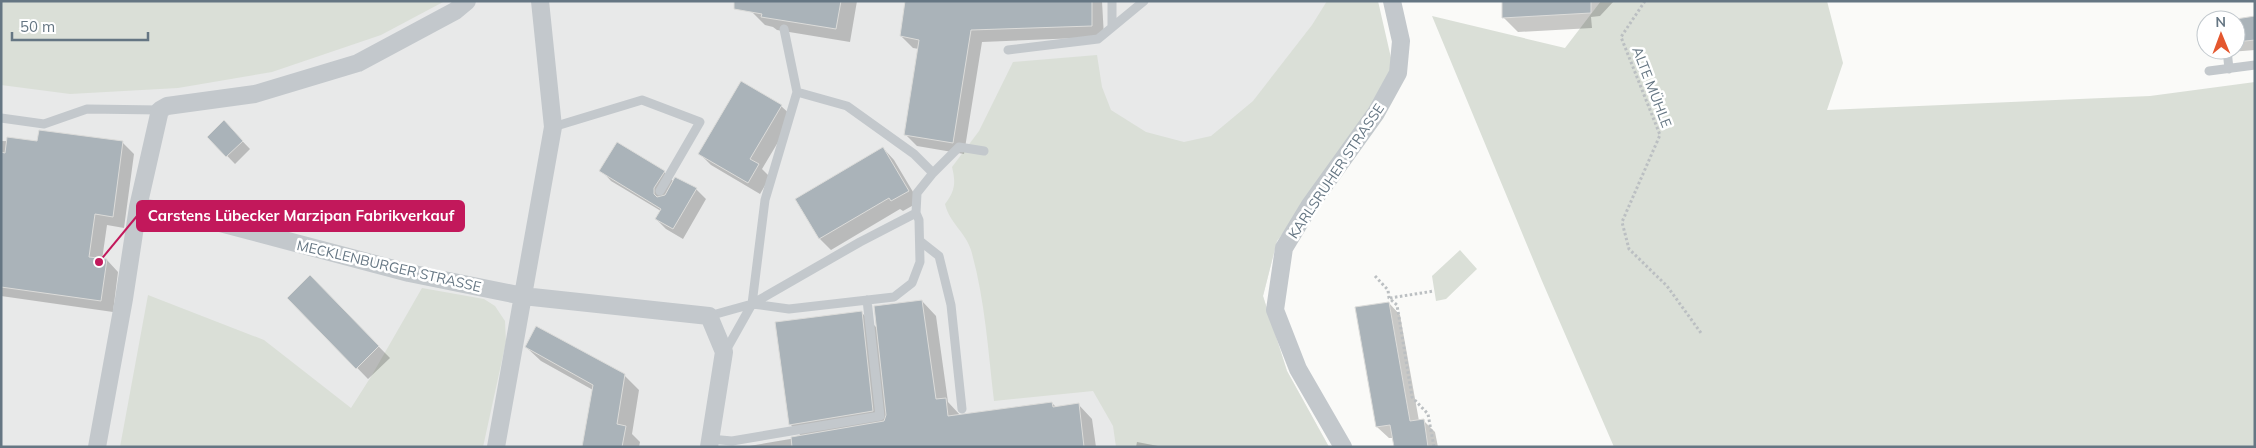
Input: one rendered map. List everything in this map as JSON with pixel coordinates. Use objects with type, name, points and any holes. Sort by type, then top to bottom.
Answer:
[{"type":"street","points":[[97,447],[124,299],[138,207],[160,110],[167,106],[255,94],[358,63],[455,11],[467,1]]},
{"type":"street","points":[[496,447],[553,127],[540,1]]},
{"type":"street","name":"KARLSRUHER STRASSE","points":[[1343,447],[1298,369],[1275,310],[1284,248],[1310,205],[1376,114],[1398,73],[1401,41],[1392,1]]},
{"type":"street","name":"MECKLENBURGER STRASSE","points":[[138,207],[186,214],[409,273],[523,296],[709,316]]},
{"type":"street","points":[[709,316],[724,352],[709,443]]},
{"type":"lane","points":[[1112,1],[1112,26]]},
{"type":"lane","points":[[1008,50],[1098,39],[1144,1]]},
{"type":"lane","points":[[724,352],[752,304],[765,200],[797,92],[784,29]]},
{"type":"lane","points":[[2228,60],[2229,69]]},
{"type":"lane","points":[[2210,71],[2255,65]]},
{"type":"lane","points":[[797,92],[847,106],[914,154],[933,173]]},
{"type":"lane","points":[[553,127],[642,100],[700,122],[660,191]]},
{"type":"lane","points":[[1,118],[44,124],[87,109],[160,110]]},
{"type":"lane","points":[[752,304],[789,309],[894,297],[912,283],[920,262],[919,220],[916,213],[917,194],[933,173],[959,147],[984,152]]},
{"type":"lane","points":[[709,316],[752,304],[860,242],[916,213]]},
{"type":"lane","points":[[920,241],[939,256],[951,305],[962,409]]},
{"type":"lane","points":[[709,443],[732,441],[880,416],[867,300]]},
{"type":"path","name":"ALTE MÜHLE","points":[[1645,1],[1621,37],[1660,134],[1622,222],[1629,249],[1668,286],[1701,333]]},
{"type":"path","points":[[1375,276],[1388,290],[1389,298],[1397,305],[1412,397],[1428,414],[1434,447]]},
{"type":"path","points":[[1389,298],[1434,290]]},
{"type":"shaded area","points":[[1,1],[1378,1],[1311,196],[1277,241],[1263,296],[1287,371],[1329,447],[1,447]]},
{"type":"shaded area","points":[[1,1],[445,1],[381,35],[272,72],[178,88],[70,94],[1,85]]},
{"type":"shaded area","points":[[1327,1],[1378,1],[1394,71],[1311,196],[1277,241],[1263,296],[1287,371],[1329,447],[1116,447],[1113,426],[1093,391],[994,401],[986,325],[976,268],[969,244],[950,216],[945,204],[954,187],[952,167],[979,131],[1013,62],[1097,55],[1102,87],[1111,110],[1146,132],[1184,142],[1211,136],[1253,101],[1312,25]]},
{"type":"shaded area","points":[[1601,1],[1827,1],[1843,63],[1827,110],[2150,96],[2255,82],[2255,447],[1614,447],[1542,281],[1432,16],[1565,48]]},
{"type":"shaded area","points":[[1460,250],[1477,269],[1446,299],[1436,301],[1432,276]]},
{"type":"shaded area","points":[[422,288],[484,299],[495,306],[505,321],[506,342],[483,447],[120,447],[148,295],[264,340],[351,408]]},
{"type":"building","points":[[734,1],[841,1],[836,29],[761,17],[762,14],[734,9]]},
{"type":"building","points":[[905,1],[1092,1],[1092,26],[971,30],[953,143],[904,135],[919,40],[900,36]]},
{"type":"building","points":[[1502,1],[1591,1],[1591,13],[1502,18]]},
{"type":"building","points":[[2255,16],[2255,40],[2246,41],[2246,17]]},
{"type":"building","points":[[741,81],[782,105],[750,159],[759,164],[748,183],[698,154]]},
{"type":"building","points":[[224,120],[243,141],[226,157],[207,137]]},
{"type":"building","points":[[39,130],[123,141],[113,217],[95,214],[89,257],[107,259],[101,301],[1,287],[1,152],[5,153],[7,137],[37,141]]},
{"type":"building","points":[[617,142],[665,171],[654,188],[654,194],[657,197],[665,195],[675,177],[697,188],[673,229],[655,219],[661,209],[599,171]]},
{"type":"building","points":[[883,147],[909,191],[891,201],[889,198],[819,239],[795,199]]},
{"type":"building","points":[[310,275],[379,346],[356,369],[287,298]]},
{"type":"building","points":[[922,300],[936,399],[946,398],[948,416],[1052,402],[1053,407],[1079,403],[1084,447],[792,447],[791,437],[884,421],[886,415],[874,306]]},
{"type":"building","points":[[1389,302],[1410,421],[1424,419],[1428,447],[1394,447],[1390,425],[1376,427],[1355,307]]},
{"type":"building","points":[[862,311],[873,411],[789,425],[775,322]]},
{"type":"building","points":[[536,326],[625,374],[617,424],[626,426],[622,447],[582,447],[593,385],[525,347]]},
{"type":"place","name":"Carstens Lübecker Marzipan Fabrikverkauf","points":[[99,262]]}]
